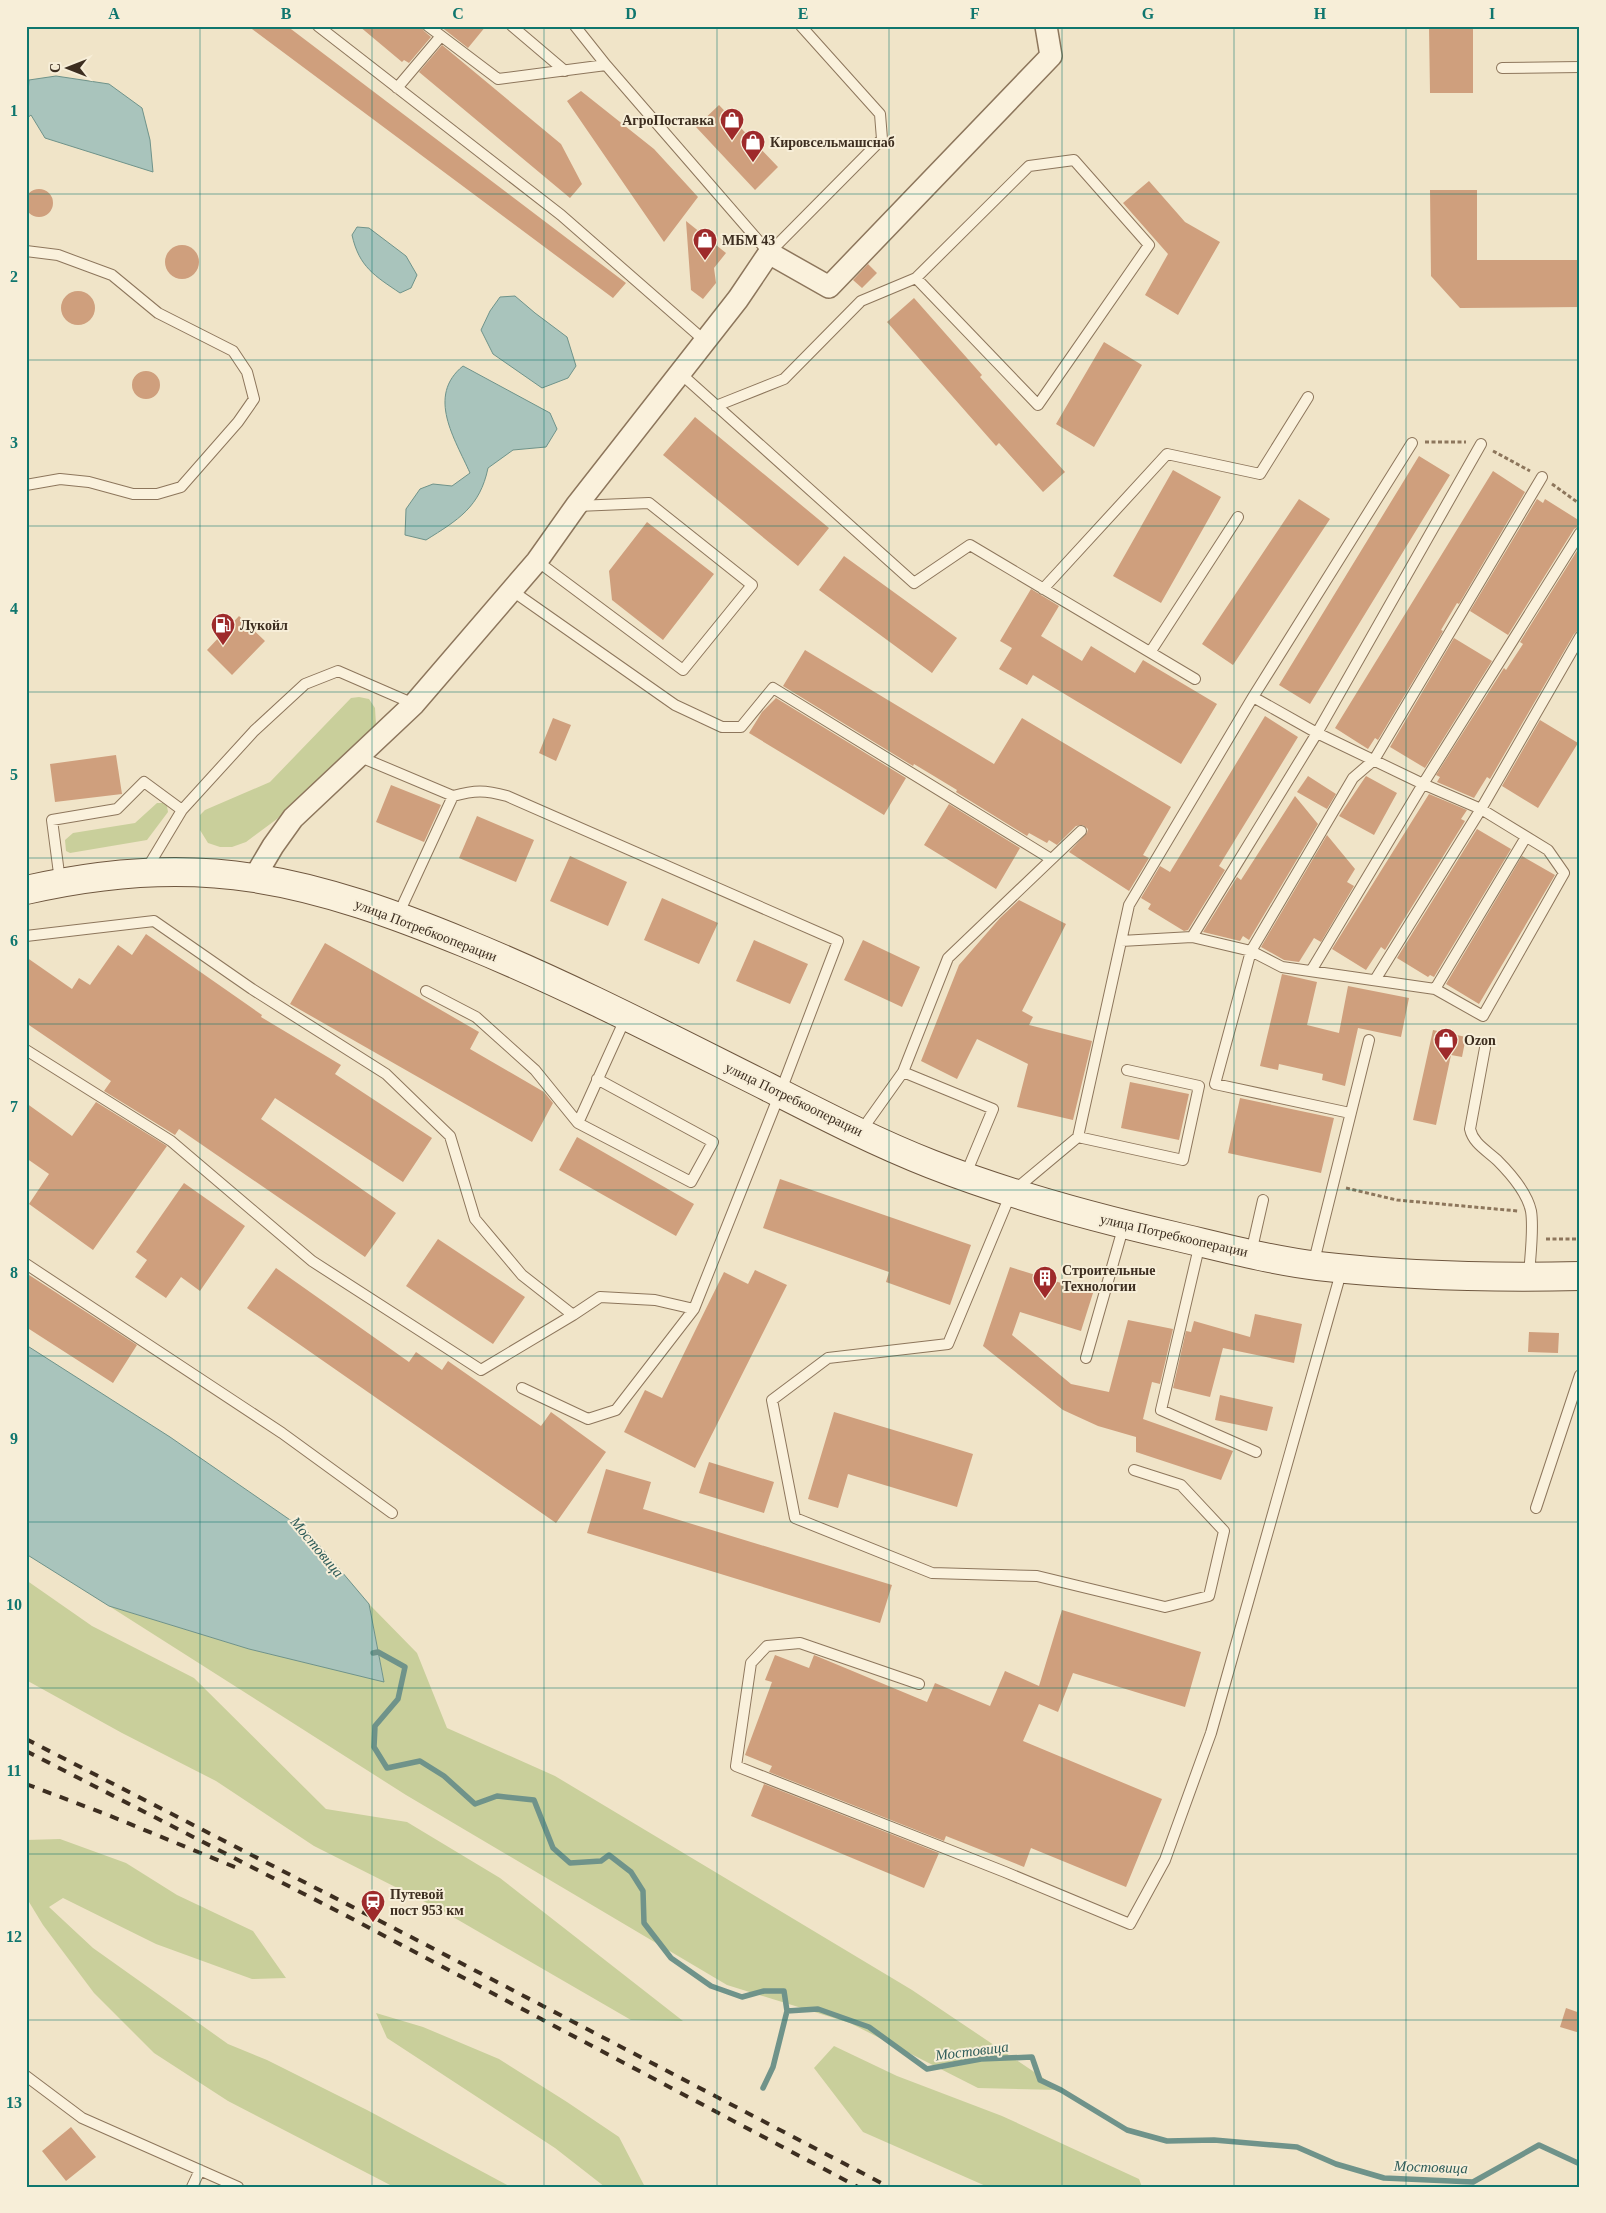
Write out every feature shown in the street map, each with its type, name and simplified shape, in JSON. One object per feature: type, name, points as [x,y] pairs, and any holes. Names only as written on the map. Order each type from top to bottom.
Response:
[{"type":"main road","name":"улица Потребкооперации","points":[[26,890],[60,882],[144,872],[203,873],[254,878],[322,893],[397,917],[531,971],[627,1016],[861,1132],[929,1163],[1011,1193],[1200,1242],[1251,1254],[1313,1265],[1416,1274],[1529,1277],[1580,1276]]},
{"type":"street","points":[[254,878],[273,846],[293,818],[414,704],[537,561],[576,506],[738,299],[768,254],[829,287],[1051,56],[1046,26]]},
{"type":"lane","points":[[318,26],[561,215],[705,341]]},
{"type":"lane","points":[[428,26],[498,79],[606,66]]},
{"type":"lane","points":[[512,26],[565,71]]},
{"type":"lane","points":[[574,26],[606,66],[768,254],[882,140],[880,114],[801,26]]},
{"type":"lane","points":[[398,88],[441,36]]},
{"type":"lane","points":[[1502,68],[1580,67]]},
{"type":"lane","points":[[716,406],[784,379],[860,301],[916,278],[1029,166],[1074,160],[1149,245],[1038,405],[916,278]]},
{"type":"lane","points":[[26,251],[58,255],[112,275],[158,313],[233,351],[247,372],[254,399],[238,422],[180,487],[157,494],[133,494],[88,482],[60,479],[26,485]]},
{"type":"lane","points":[[680,373],[914,583],[970,545],[1195,679]]},
{"type":"lane","points":[[1043,589],[1167,454],[1260,474],[1308,397]]},
{"type":"lane","points":[[1134,1470],[1181,1485],[1224,1531],[1209,1596],[1165,1607],[1037,1576],[932,1572],[795,1518],[772,1400],[828,1358],[948,1344],[1011,1193],[1078,1137],[1129,905],[1253,697],[1412,443]]},
{"type":"lane","points":[[1192,937],[1317,733],[1482,444]]},
{"type":"lane","points":[[1350,1113],[1215,1084],[1251,951],[1353,778],[1374,760],[1542,477]]},
{"type":"lane","points":[[537,561],[683,670],[752,585],[650,503],[576,506]]},
{"type":"lane","points":[[1151,652],[1238,517]]},
{"type":"lane","points":[[1310,971],[1423,784],[1580,533]]},
{"type":"lane","points":[[511,590],[675,705],[722,727],[741,727],[773,688],[1051,859]]},
{"type":"lane","points":[[1375,980],[1481,810],[1580,637]]},
{"type":"lane","points":[[144,872],[182,810],[254,731],[305,684],[338,671],[414,704]]},
{"type":"lane","points":[[1121,942],[1192,937],[1251,951],[1282,967],[1436,989],[1483,1016],[1564,873],[1548,850],[1481,810],[1317,733],[1253,697]]},
{"type":"lane","points":[[357,756],[453,796],[486,790],[507,796],[838,941],[694,1309],[616,1410],[588,1419],[522,1388]]},
{"type":"lane","points":[[60,882],[52,820],[117,809],[144,782],[182,810]]},
{"type":"lane","points":[[397,917],[453,796]]},
{"type":"lane","points":[[861,1132],[903,1072],[948,958],[1081,831]]},
{"type":"lane","points":[[1436,989],[1526,837]]},
{"type":"lane","points":[[26,936],[154,921],[252,989],[386,1074],[450,1136],[474,1219],[522,1274],[573,1315]]},
{"type":"lane","points":[[426,990],[476,1018],[535,1070],[578,1123],[691,1182],[713,1142],[597,1079]]},
{"type":"lane","points":[[578,1123],[627,1016]]},
{"type":"lane","points":[[1313,1265],[1369,1040]]},
{"type":"lane","points":[[1485,1048],[1470,1129],[1472,1138],[1498,1162],[1523,1192],[1531,1212],[1529,1277]]},
{"type":"lane","points":[[26,1050],[171,1141],[312,1261],[481,1370],[600,1297],[655,1300],[694,1309]]},
{"type":"lane","points":[[1078,1137],[1183,1160],[1199,1086],[1128,1070]]},
{"type":"lane","points":[[903,1072],[993,1109],[965,1176]]},
{"type":"lane","points":[[1251,1254],[1263,1200]]},
{"type":"lane","points":[[1086,1358],[1125,1224]]},
{"type":"lane","points":[[1200,1242],[1161,1410],[1256,1452]]},
{"type":"lane","points":[[26,1264],[282,1433],[392,1513]]},
{"type":"lane","points":[[919,1684],[800,1643],[767,1646],[751,1663],[736,1766],[1005,1872],[1130,1924],[1165,1860],[1211,1733],[1342,1268]]},
{"type":"lane","points":[[1536,1508],[1580,1376]]},
{"type":"lane","points":[[26,2076],[82,2118],[238,2187]]},
{"type":"lane","points":[[192,2187],[200,2170]]},
{"type":"path","points":[[1412,443],[1436,441],[1482,444],[1542,477],[1580,504]]},
{"type":"path","points":[[1332,1185],[1397,1200],[1531,1212]]},
{"type":"path","points":[[1530,1239],[1580,1239]]},
{"type":"green space","points":[[351,698],[369,699],[375,708],[376,725],[277,819],[246,842],[232,847],[220,847],[208,843],[200,830],[200,815],[205,810],[270,782]]},
{"type":"green space","points":[[157,803],[163,803],[167,806],[168,812],[147,840],[70,853],[66,851],[65,840],[73,833],[135,823]]},
{"type":"green space","points":[[26,1580],[92,1626],[194,1678],[326,1809],[407,1822],[500,1878],[683,2021],[631,2020],[441,1910],[314,1846],[216,1781],[122,1733],[26,1680]]},
{"type":"green space","points":[[369,1604],[417,1653],[447,1728],[555,1776],[912,1990],[1061,2090],[978,2088],[850,2023],[727,1985],[406,1795],[109,1606],[249,1649],[384,1681]]},
{"type":"green space","points":[[60,1839],[126,1863],[177,1895],[253,1931],[286,1978],[252,1979],[156,1944],[63,1898],[49,1907],[93,1948],[228,2044],[267,2060],[367,2110],[511,2187],[394,2187],[228,2101],[154,2053],[94,1993],[43,1925],[26,1897],[26,1840]]},
{"type":"green space","points":[[376,2013],[423,2027],[499,2059],[567,2102],[619,2137],[645,2187],[605,2187],[555,2148],[387,2038]]},
{"type":"green space","points":[[834,2046],[897,2076],[1002,2116],[1139,2179],[1142,2187],[988,2187],[863,2132],[814,2068]]},
{"type":"water","points":[[56,76],[109,84],[142,108],[150,140],[153,172],[45,138],[31,115],[26,119],[29,80]]},
{"type":"water","points":[[357,227],[369,228],[406,256],[417,275],[411,288],[400,293],[369,270],[355,246],[352,235]]},
{"type":"water","points":[[515,296],[567,337],[576,366],[568,378],[542,388],[493,354],[481,330],[490,311],[500,297]]},
{"type":"water","points":[[463,366],[550,413],[557,429],[546,447],[513,450],[488,468],[479,493],[473,503],[458,519],[448,526],[426,540],[405,535],[406,509],[420,489],[433,484],[452,486],[470,473],[451,432],[445,404],[446,391],[452,378]]},
{"type":"water","points":[[26,1345],[170,1437],[309,1533],[369,1604],[384,1682],[249,1649],[109,1606],[26,1554]]},
{"type":"building","points":[[248,26],[287,26],[626,283],[613,298]]},
{"type":"building","points":[[359,26],[421,26],[431,37],[409,63],[404,60],[402,62]]},
{"type":"building","points":[[440,26],[486,26],[468,48]]},
{"type":"building","points":[[1429,26],[1473,26],[1473,93],[1430,93]]},
{"type":"building","points":[[442,45],[561,144],[582,184],[570,198],[419,72]]},
{"type":"building","points":[[581,91],[654,149],[698,197],[664,242],[567,101]]},
{"type":"building","points":[[719,105],[778,167],[755,190],[696,127]]},
{"type":"building","points":[[1149,181],[1185,222],[1220,242],[1178,315],[1145,295],[1168,254],[1123,203]]},
{"type":"building","points":[[39,189],[49,193],[53,203],[49,213],[39,217],[29,213],[25,203],[29,193]]},
{"type":"building","points":[[1430,190],[1477,190],[1477,260],[1580,260],[1580,307],[1460,308],[1431,276]]},
{"type":"building","name":"МБМ 43","points":[[686,221],[726,253],[714,268],[716,283],[703,299],[691,290]]},
{"type":"building","points":[[182,245],[194,250],[199,262],[194,274],[182,279],[170,274],[165,262],[170,250]]},
{"type":"building","points":[[868,264],[877,273],[862,288],[853,280]]},
{"type":"building","points":[[78,291],[90,296],[95,308],[90,320],[78,325],[66,320],[61,308],[66,296]]},
{"type":"building","points":[[914,298],[982,375],[980,377],[1065,472],[1043,492],[999,443],[996,446],[887,322]]},
{"type":"building","points":[[1104,342],[1142,365],[1094,447],[1056,424]]},
{"type":"building","points":[[146,371],[156,375],[160,385],[156,395],[146,399],[136,395],[132,385],[136,375]]},
{"type":"building","points":[[695,417],[829,528],[798,566],[663,455]]},
{"type":"building","points":[[1419,456],[1450,475],[1310,704],[1279,685]]},
{"type":"building","points":[[1173,470],[1221,497],[1161,603],[1113,576]]},
{"type":"building","points":[[1493,471],[1525,492],[1459,604],[1457,603],[1441,630],[1443,631],[1378,740],[1375,738],[1368,749],[1335,728]]},
{"type":"building","points":[[1299,499],[1330,519],[1233,665],[1202,644]]},
{"type":"building","points":[[1537,499],[1543,503],[1545,499],[1580,521],[1580,526],[1574,529],[1508,635],[1470,611]]},
{"type":"building","points":[[647,522],[714,574],[663,640],[612,600],[609,571]]},
{"type":"building","points":[[1580,546],[1580,629],[1574,634],[1490,779],[1487,777],[1474,798],[1437,782],[1440,777],[1436,775],[1504,668],[1506,670],[1523,644],[1520,642]]},
{"type":"building","points":[[844,556],[957,638],[932,673],[819,590]]},
{"type":"building","points":[[1031,589],[1059,606],[1041,636],[1082,661],[1091,646],[1135,673],[1143,660],[1217,704],[1181,764],[1033,675],[1027,685],[999,669],[1012,648],[1000,641]]},
{"type":"building","points":[[239,616],[265,641],[232,675],[207,650]]},
{"type":"building","points":[[1454,638],[1492,661],[1425,768],[1390,747]]},
{"type":"building","points":[[805,650],[994,764],[1022,718],[1171,807],[1143,855],[1149,858],[1129,891],[1069,852],[1087,833],[1088,829],[1083,825],[1076,826],[1057,845],[1049,840],[1047,843],[1029,833],[1027,836],[956,792],[957,790],[914,764],[913,766],[783,686]]},
{"type":"building","points":[[776,698],[906,778],[884,815],[749,733],[762,712]]},
{"type":"building","points":[[1265,716],[1298,737],[1219,866],[1225,870],[1188,930],[1184,931],[1148,909],[1151,904],[1141,898],[1160,866],[1170,872]]},
{"type":"building","points":[[553,718],[571,725],[556,761],[539,753]]},
{"type":"building","points":[[1540,720],[1578,743],[1538,808],[1502,786]]},
{"type":"building","points":[[116,755],[122,794],[55,802],[50,764]]},
{"type":"building","points":[[1308,776],[1336,794],[1327,809],[1297,792]]},
{"type":"building","points":[[1366,776],[1397,793],[1374,835],[1339,816]]},
{"type":"building","points":[[391,785],[441,805],[424,842],[376,822]]},
{"type":"building","points":[[1429,794],[1467,810],[1461,819],[1465,821],[1385,950],[1381,947],[1366,970],[1332,949]]},
{"type":"building","points":[[1295,796],[1318,824],[1249,940],[1243,936],[1240,941],[1203,932],[1237,877],[1241,880]]},
{"type":"building","points":[[949,804],[1020,848],[996,889],[924,845]]},
{"type":"building","points":[[477,816],[534,840],[516,882],[459,858]]},
{"type":"building","points":[[1477,829],[1511,849],[1434,977],[1430,975],[1428,977],[1397,958]]},
{"type":"building","points":[[1327,835],[1355,869],[1347,882],[1354,886],[1321,942],[1314,938],[1299,962],[1284,960],[1261,947]]},
{"type":"building","points":[[570,856],[627,882],[608,926],[550,901]]},
{"type":"building","points":[[1522,856],[1555,875],[1479,1004],[1446,984]]},
{"type":"building","points":[[662,898],[718,923],[699,964],[644,940]]},
{"type":"building","points":[[1019,900],[1066,924],[1022,1011],[1033,1017],[1029,1025],[1092,1041],[1073,1120],[1017,1107],[1028,1064],[977,1039],[957,1079],[921,1061],[959,965],[1000,918]]},
{"type":"building","points":[[146,934],[262,1015],[261,1017],[341,1065],[335,1074],[432,1138],[403,1182],[275,1098],[261,1119],[396,1213],[365,1257],[179,1129],[175,1135],[104,1091],[111,1081],[26,1023],[26,957],[72,989],[79,978],[90,985],[118,945],[132,955]]},
{"type":"building","points":[[754,940],[808,964],[790,1004],[736,981]]},
{"type":"building","points":[[863,940],[920,967],[902,1007],[844,980]]},
{"type":"building","points":[[325,943],[479,1032],[470,1049],[544,1092],[553,1103],[532,1142],[290,1004]]},
{"type":"building","points":[[1282,974],[1317,982],[1307,1025],[1339,1033],[1348,986],[1409,998],[1401,1037],[1358,1028],[1345,1086],[1322,1080],[1323,1074],[1279,1064],[1278,1070],[1260,1066]]},
{"type":"building","points":[[1433,1030],[1466,1037],[1462,1057],[1451,1055],[1436,1125],[1413,1120]]},
{"type":"building","points":[[1130,1082],[1189,1094],[1179,1140],[1121,1128]]},
{"type":"building","points":[[1240,1098],[1334,1118],[1321,1173],[1228,1153]]},
{"type":"building","points":[[96,1102],[167,1146],[93,1250],[29,1204],[49,1174],[26,1158],[26,1103],[72,1136]]},
{"type":"building","points":[[577,1137],[694,1204],[676,1236],[559,1170]]},
{"type":"building","points":[[780,1179],[971,1245],[950,1305],[886,1282],[889,1272],[763,1228]]},
{"type":"building","points":[[184,1183],[245,1226],[200,1291],[181,1277],[166,1298],[135,1277],[147,1260],[136,1252]]},
{"type":"building","points":[[438,1239],[525,1297],[493,1344],[406,1286]]},
{"type":"building","points":[[1010,1267],[1093,1293],[1081,1331],[1020,1312],[1012,1335],[1071,1384],[1109,1392],[1128,1320],[1173,1329],[1160,1384],[1152,1382],[1143,1419],[1233,1451],[1221,1480],[1136,1452],[1136,1437],[1098,1426],[1063,1410],[983,1346]]},
{"type":"building","points":[[276,1268],[409,1362],[416,1352],[442,1370],[448,1361],[541,1426],[551,1412],[606,1452],[556,1523],[247,1308]]},
{"type":"building","points":[[755,1270],[787,1285],[695,1468],[624,1432],[645,1390],[662,1398],[724,1272],[748,1284]]},
{"type":"building","points":[[26,1273],[137,1345],[113,1383],[26,1327]]},
{"type":"building","points":[[1255,1314],[1302,1324],[1294,1363],[1223,1348],[1210,1397],[1173,1388],[1186,1331],[1191,1332],[1194,1321],[1250,1337]]},
{"type":"building","points":[[1529,1332],[1559,1333],[1558,1353],[1528,1352]]},
{"type":"building","points":[[1220,1395],[1273,1407],[1267,1431],[1215,1420]]},
{"type":"building","points":[[834,1412],[973,1454],[957,1507],[848,1474],[838,1508],[808,1499]]},
{"type":"building","points":[[709,1462],[774,1482],[764,1513],[699,1493]]},
{"type":"building","points":[[606,1469],[651,1482],[643,1509],[892,1585],[880,1623],[587,1533]]},
{"type":"building","points":[[1062,1610],[1201,1652],[1185,1707],[1073,1673],[1058,1712],[1039,1704],[1023,1741],[1162,1799],[1126,1887],[1031,1848],[1024,1867],[946,1836],[944,1841],[769,1772],[772,1766],[745,1755],[772,1682],[765,1680],[775,1655],[809,1668],[814,1655],[927,1702],[935,1683],[990,1706],[1005,1671],[1039,1686]]},
{"type":"building","points":[[764,1784],[939,1853],[924,1888],[751,1816]]},
{"type":"building","points":[[1566,2008],[1580,2013],[1580,2033],[1560,2027]]},
{"type":"building","points":[[71,2127],[96,2157],[66,2181],[42,2151]]},
{"type":"waterway","name":"Мостовица","points":[[373,1653],[378,1652],[405,1667],[398,1699],[375,1726],[374,1747],[387,1768],[420,1761],[444,1776],[475,1804],[497,1796],[534,1800],[553,1848],[570,1863],[601,1861],[609,1855],[631,1872],[643,1891],[644,1923],[671,1958],[711,1986],[742,1997],[764,1991],[784,1991],[787,2011],[818,2009],[869,2027],[927,2069],[981,2059],[1032,2057],[1040,2080],[1061,2090],[1127,2130],[1167,2141],[1214,2140],[1297,2147],[1336,2164],[1384,2178],[1473,2182],[1539,2145],[1580,2164]]},
{"type":"waterway","points":[[763,2088],[773,2067],[787,2011]]},
{"type":"railway","points":[[26,1739],[413,1938],[889,2187]]},
{"type":"railway","points":[[26,1751],[345,1915],[858,2187]]},
{"type":"railway","points":[[26,1784],[108,1815],[242,1870]]},
{"type":"place","name":"АгроПоставка","points":[[732,141]]},
{"type":"place","name":"Кировсельмашснаб","points":[[753,163]]},
{"type":"place","name":"МБМ 43","points":[[705,261]]},
{"type":"place","name":"Лукойл","points":[[223,646]]},
{"type":"place","name":"Ozon","points":[[1446,1061]]},
{"type":"place","name":"Строительные Технологии","points":[[1045,1299]]},
{"type":"place","name":"Путевой пост 953 км","points":[[373,1923]]}]
